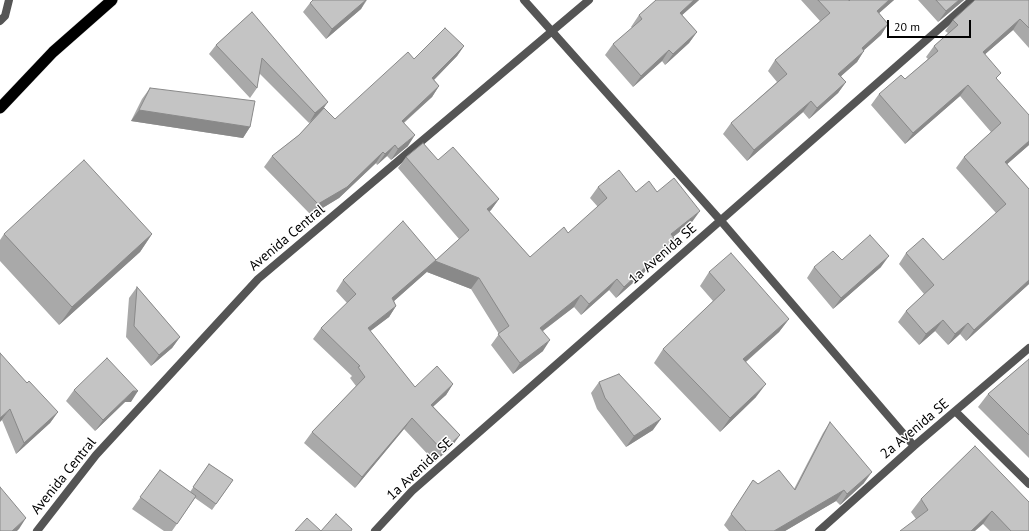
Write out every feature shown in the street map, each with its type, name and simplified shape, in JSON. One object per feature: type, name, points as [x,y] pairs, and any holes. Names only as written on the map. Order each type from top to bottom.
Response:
[{"type":"highway","points":[[0,108],[53,52],[112,0]]},
{"type":"street","points":[[0,21],[5,16],[9,0]]},
{"type":"street","points":[[524,0],[720,221],[914,446]]},
{"type":"street","name":"Avenida Central","points":[[37,531],[96,455],[258,279],[589,0]]},
{"type":"street","name":"1a Avenida SE","points":[[375,531],[412,491],[972,0]]},
{"type":"street","name":"2a Avenida SE","points":[[819,531],[914,446],[956,412],[1029,348]]},
{"type":"street","points":[[956,412],[1029,484]]},
{"type":"building","points":[[313,0],[366,0],[332,29],[310,3]]},
{"type":"building","points":[[656,0],[694,0],[680,13],[697,32],[673,54],[669,50],[641,76],[613,44],[642,19],[639,15]]},
{"type":"building","points":[[818,0],[889,0],[877,11],[888,24],[862,48],[864,51],[838,74],[846,82],[817,108],[811,101],[754,150],[731,123],[787,74],[775,60],[830,13]]},
{"type":"building","points":[[936,0],[959,0],[946,11]]},
{"type":"building","points":[[975,0],[1029,0],[1029,28],[1020,19],[983,52],[1001,73],[996,78],[1029,115],[1029,141],[1005,162],[1029,189],[1029,280],[974,330],[968,323],[955,334],[943,320],[926,334],[906,311],[934,285],[906,253],[923,238],[943,260],[1006,204],[964,157],[1001,123],[968,85],[913,133],[879,94],[901,75],[905,79],[938,51],[934,46],[958,25],[953,20]]},
{"type":"building","points":[[252,12],[328,102],[315,113],[262,58],[257,88],[216,45]]},
{"type":"building","points":[[445,28],[464,46],[432,78],[439,86],[402,121],[415,135],[398,149],[395,145],[385,154],[383,152],[347,187],[318,204],[272,156],[299,135],[324,108],[335,119],[408,52],[414,59]]},
{"type":"building","points":[[150,88],[255,101],[250,127],[139,110]]},
{"type":"building","points":[[423,143],[438,160],[453,147],[499,199],[487,209],[530,257],[564,227],[568,233],[607,198],[598,187],[619,170],[636,192],[649,181],[657,192],[674,178],[700,211],[671,234],[676,241],[649,262],[650,263],[624,287],[617,279],[589,304],[581,295],[540,328],[550,340],[520,363],[498,334],[509,326],[479,278],[435,261],[469,230],[406,157]]},
{"type":"building","points":[[84,160],[152,234],[72,307],[4,234]]},
{"type":"building","points":[[403,221],[436,260],[392,298],[396,306],[368,328],[415,387],[437,366],[453,384],[431,405],[460,435],[443,451],[412,418],[362,477],[312,432],[365,377],[358,367],[360,366],[321,328],[356,294],[343,280]]},
{"type":"building","points":[[870,235],[889,256],[841,298],[814,267],[833,251],[842,260]]},
{"type":"building","points":[[731,253],[789,319],[743,359],[766,384],[730,418],[663,349],[725,290],[709,272]]},
{"type":"building","points":[[137,287],[180,337],[159,355],[134,326]]},
{"type":"building","points":[[0,353],[27,383],[29,381],[58,412],[24,443],[10,409],[0,418]]},
{"type":"building","points":[[107,358],[138,391],[133,391],[103,420],[74,390]]},
{"type":"building","points":[[1029,359],[1029,435],[988,394]]},
{"type":"building","points":[[619,374],[661,419],[634,436],[605,398],[599,382]]},
{"type":"building","points":[[830,422],[872,472],[847,494],[844,490],[774,531],[746,531],[731,514],[753,480],[758,484],[779,470],[795,490]]},
{"type":"building","points":[[975,446],[1029,502],[1029,531],[1011,531],[992,511],[971,531],[900,531],[928,510],[921,499]]},
{"type":"building","points":[[209,464],[233,480],[216,504],[193,487]]},
{"type":"building","points":[[160,470],[196,496],[177,524],[140,497]]},
{"type":"building","points":[[0,487],[26,518],[12,531],[0,531]]},
{"type":"building","points":[[336,514],[352,529],[351,531],[321,531]]},
{"type":"building","points":[[307,518],[321,531],[295,531]]}]
